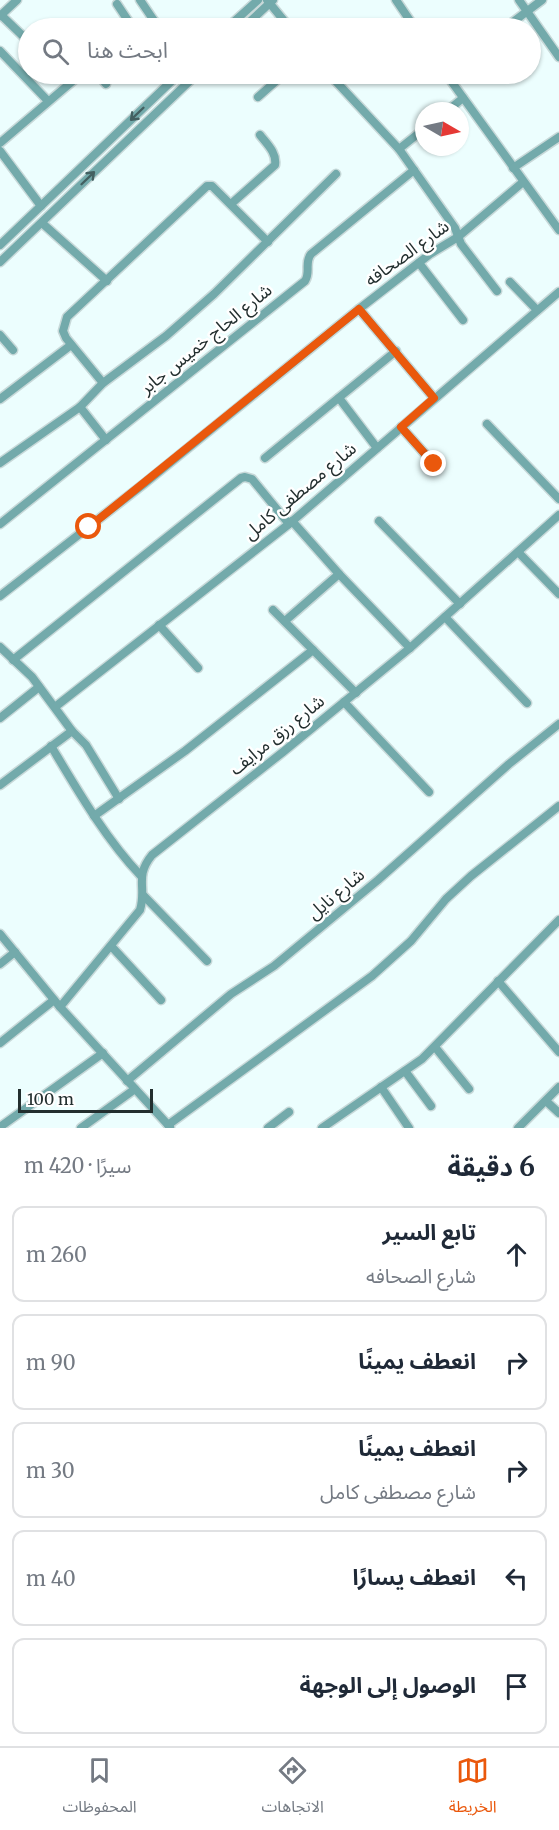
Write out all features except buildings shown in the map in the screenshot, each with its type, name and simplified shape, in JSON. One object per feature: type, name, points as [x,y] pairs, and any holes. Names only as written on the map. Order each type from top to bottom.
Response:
[{"type":"street","points":[[17,0],[1,16],[18,32]]},
{"type":"street","points":[[140,0],[152,18]]},
{"type":"street","points":[[238,18],[258,0]]},
{"type":"street","points":[[396,0],[408,18]]},
{"type":"street","points":[[519,0],[530,18]]},
{"type":"street","points":[[518,18],[542,0]]},
{"type":"street","points":[[253,18],[270,1],[283,18]]},
{"type":"street","points":[[117,4],[126,18]]},
{"type":"street","points":[[541,32],[559,57]]},
{"type":"street","points":[[0,51],[18,70]]},
{"type":"street","points":[[32,84],[48,101]]},
{"type":"street","points":[[0,143],[68,84]]},
{"type":"street","points":[[0,245],[169,84]]},
{"type":"street","points":[[0,262],[187,84]]},
{"type":"street","points":[[258,97],[273,84]]},
{"type":"street","points":[[338,84],[399,148],[455,228],[461,244],[496,291]]},
{"type":"street","points":[[454,84],[559,230]]},
{"type":"street","points":[[459,102],[464,98]]},
{"type":"street","points":[[231,204],[275,165],[273,151],[260,135]]},
{"type":"street","points":[[399,148],[415,136]]},
{"type":"street","points":[[513,168],[559,137]]},
{"type":"street","points":[[0,151],[41,206]]},
{"type":"street","name":"شارع الحاج خميس جابر","points":[[0,524],[305,281],[308,275],[307,261],[311,254],[414,170]]},
{"type":"street","points":[[0,463],[80,407],[103,383],[166,336],[214,294],[336,174]]},
{"type":"street","name":"شارع الصحافه","points":[[0,596],[145,483],[359,309],[419,263],[458,237],[523,182]]},
{"type":"street","points":[[103,383],[71,345],[63,331],[67,317],[207,186],[212,186],[268,242]]},
{"type":"street","points":[[60,188],[68,197]]},
{"type":"street","points":[[42,223],[107,281]]},
{"type":"street","points":[[419,263],[463,321]]},
{"type":"street","points":[[510,282],[537,310]]},
{"type":"street","name":"شارع مصطفى كامل","points":[[55,707],[290,523],[559,292]]},
{"type":"street","points":[[359,309],[434,398]]},
{"type":"street","points":[[0,335],[14,350]]},
{"type":"street","points":[[0,399],[71,345]]},
{"type":"street","points":[[266,458],[396,351]]},
{"type":"street","points":[[339,398],[377,448]]},
{"type":"street","points":[[80,407],[106,440]]},
{"type":"street","points":[[487,424],[559,499]]},
{"type":"street","points":[[401,427],[434,464]]},
{"type":"street","points":[[13,660],[245,477],[252,479],[290,523],[410,648]]},
{"type":"street","name":"شارع رزق مرايف","points":[[141,876],[146,862],[159,848],[356,693],[559,516]]},
{"type":"street","points":[[379,521],[460,604]]},
{"type":"street","points":[[518,552],[559,594]]},
{"type":"street","points":[[285,621],[339,574]]},
{"type":"street","points":[[273,610],[356,693]]},
{"type":"street","points":[[445,617],[526,703]]},
{"type":"street","points":[[159,625],[198,668]]},
{"type":"street","points":[[0,647],[32,677],[72,731],[86,745],[119,799]]},
{"type":"street","points":[[94,816],[213,729],[313,650]]},
{"type":"street","points":[[0,718],[39,687]]},
{"type":"street","points":[[344,702],[429,792]]},
{"type":"street","name":"شارع نايل","points":[[128,1081],[231,994],[274,966],[369,888],[509,764],[559,723]]},
{"type":"street","points":[[0,785],[72,731]]},
{"type":"street","points":[[0,1043],[57,1004],[112,947],[140,910],[143,895],[141,876],[94,816],[51,746]]},
{"type":"street","points":[[0,934],[57,1004],[170,1126],[372,976],[411,941],[446,899],[471,876],[559,806]]},
{"type":"street","points":[[143,895],[207,961]]},
{"type":"street","points":[[322,1128],[332,1125],[435,1047],[559,920]]},
{"type":"street","points":[[112,947],[161,1000]]},
{"type":"street","points":[[0,964],[15,952]]},
{"type":"street","points":[[498,981],[559,1053]]},
{"type":"street","points":[[435,1047],[469,1089]]},
{"type":"street","points":[[0,1127],[102,1053]]},
{"type":"street","points":[[405,1071],[430,1106]]},
{"type":"street","points":[[381,1087],[409,1128]]},
{"type":"street","points":[[518,1128],[559,1087]]},
{"type":"street","points":[[81,1128],[135,1089]]},
{"type":"street","points":[[546,1101],[559,1113]]},
{"type":"street","points":[[267,1128],[289,1112]]},
{"type":"route","points":[[89,527],[359,309],[434,398],[401,427],[434,464]]}]
